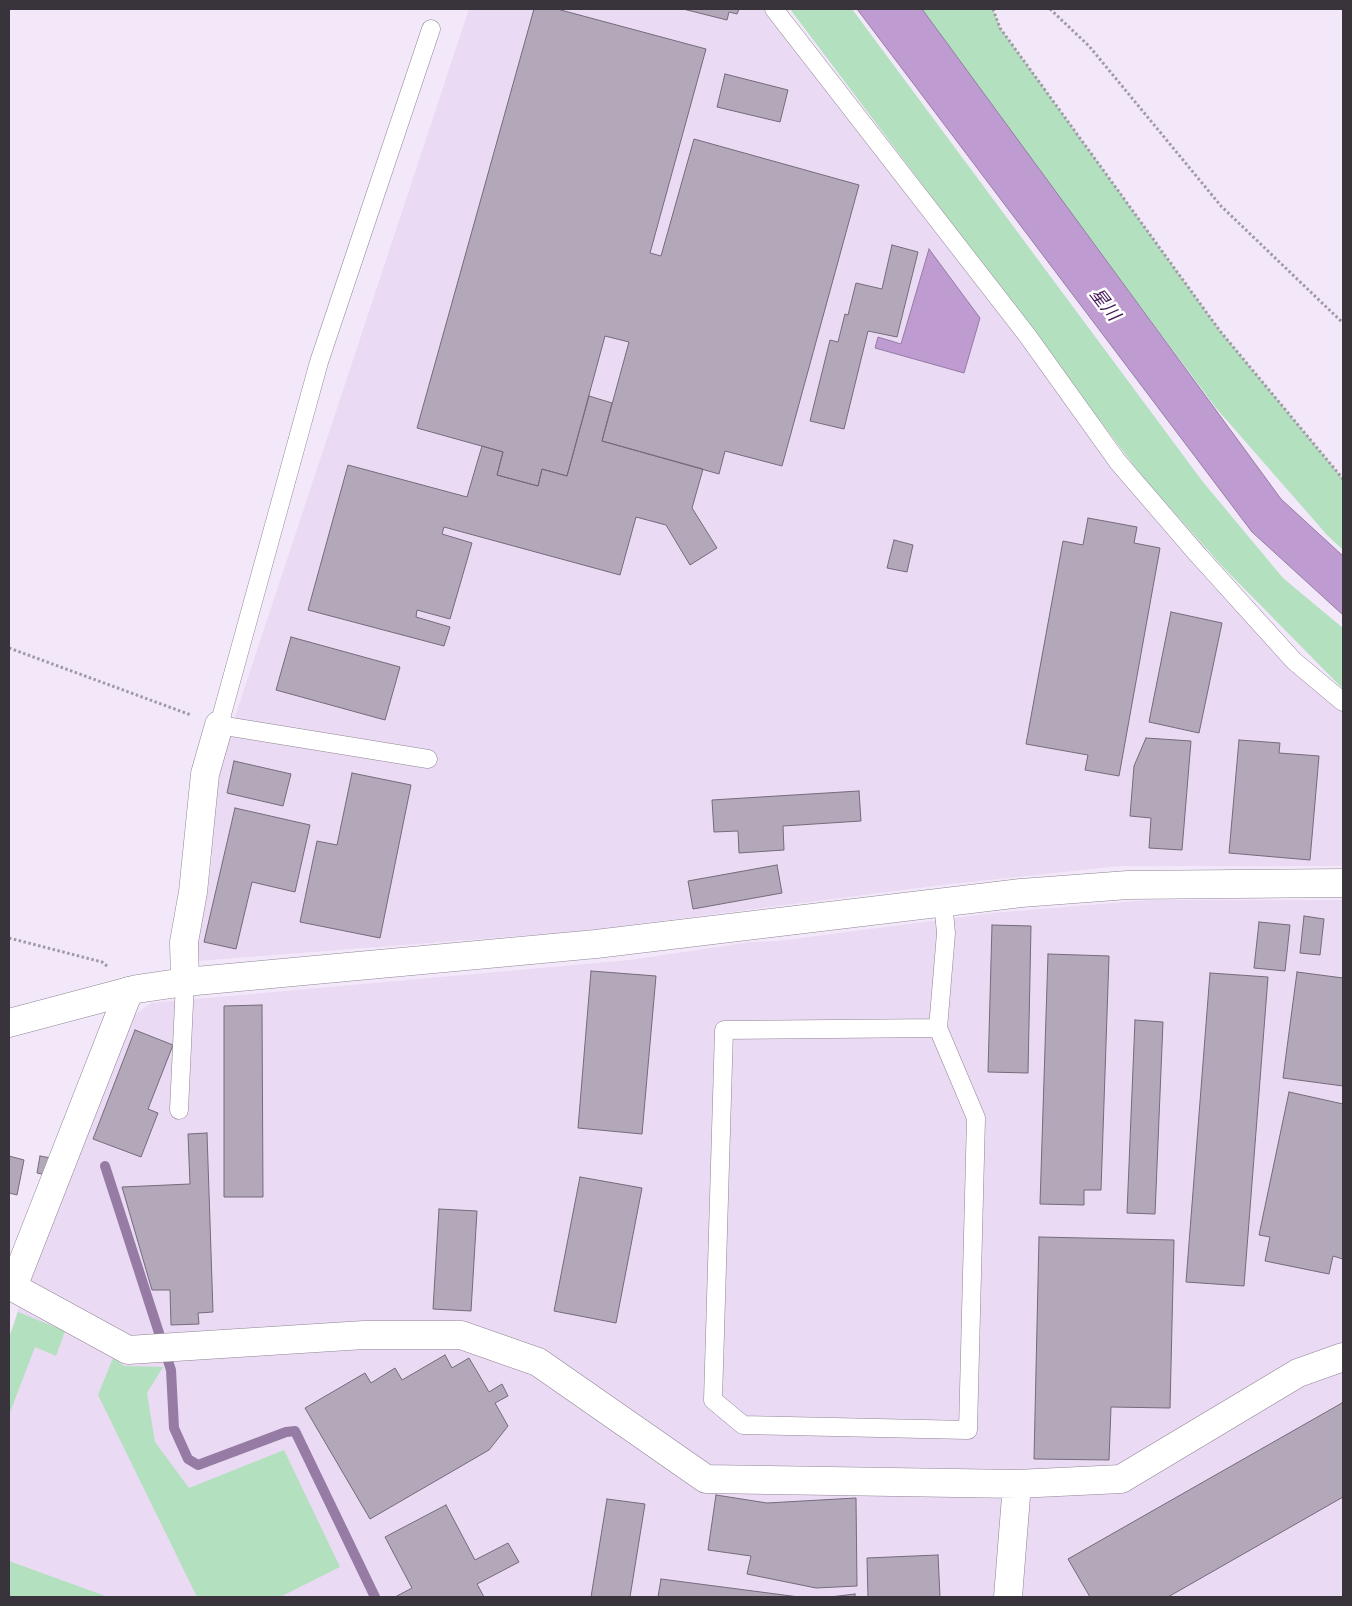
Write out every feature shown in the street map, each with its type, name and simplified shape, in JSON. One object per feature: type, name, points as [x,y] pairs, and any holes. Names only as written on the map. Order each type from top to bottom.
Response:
[{"type":"street","points":[[185,982],[184,942],[193,892],[206,774],[219,725]]},
{"type":"street","points":[[9,1023],[133,990],[185,982],[596,944],[1021,893],[1128,885],[1343,883]]},
{"type":"street","points":[[133,990],[11,1286],[128,1350],[364,1335],[461,1335],[538,1362],[706,1479],[1017,1484],[1121,1480],[1298,1373],[1343,1356]]},
{"type":"street","points":[[1008,1597],[1017,1484]]},
{"type":"lane","points":[[774,9],[1027,335],[1118,462],[1198,556],[1294,662],[1343,702]]},
{"type":"lane","points":[[428,759],[219,725],[319,362],[432,29]]},
{"type":"lane","points":[[938,1028],[724,1030],[713,1400],[743,1425],[968,1430],[976,1118],[938,1028],[946,933],[943,902]]},
{"type":"lane","points":[[179,1110],[185,982]]},
{"type":"path","points":[[993,9],[1000,28],[1220,331],[1343,479]]},
{"type":"path","points":[[1050,9],[1089,46],[1221,206],[1343,323]]},
{"type":"path","points":[[9,648],[219,725]]},
{"type":"path","points":[[9,938],[102,962],[133,990]]},
{"type":"shaded area","points":[[469,9],[771,9],[1165,530],[1212,585],[1292,666],[1343,710],[1343,866],[1121,866],[942,885],[583,931],[198,961],[189,951],[207,893],[212,858],[212,799],[229,735]]},
{"type":"shaded area","points":[[1150,900],[1343,900],[1343,1597],[9,1597],[9,1338],[26,1284],[123,1023],[151,1003],[630,960],[751,942],[778,941],[993,913]]},
{"type":"green space","points":[[790,9],[852,9],[1203,482],[1283,578],[1343,628],[1343,689],[1222,566],[1141,475]]},
{"type":"green space","points":[[918,9],[993,9],[1000,28],[1220,331],[1343,479],[1343,550],[1327,535],[1216,408]]},
{"type":"green space","points":[[18,1312],[65,1331],[56,1356],[35,1347],[9,1415],[9,1338]]},
{"type":"green space","points":[[113,1358],[124,1366],[163,1367],[147,1393],[155,1442],[189,1488],[284,1450],[340,1567],[280,1597],[197,1597],[98,1395]]},
{"type":"green space","points":[[9,1561],[108,1597],[9,1597]]},
{"type":"water","name":"星川","points":[[857,9],[922,9],[1281,499],[1343,556],[1343,615],[1252,532]]},
{"type":"water","points":[[929,249],[980,318],[964,373],[875,348],[878,337],[901,344]]},
{"type":"building","points":[[534,9],[557,9],[706,49],[650,253],[661,256],[694,139],[859,185],[782,466],[725,451],[719,474],[602,441],[629,342],[605,336],[567,476],[542,469],[538,486],[497,475],[503,452],[417,428]]},
{"type":"building","points":[[683,9],[739,9],[737,14],[729,12],[727,20]]},
{"type":"building","points":[[725,74],[788,90],[780,122],[717,107]]},
{"type":"building","points":[[892,245],[918,252],[897,337],[868,331],[844,429],[810,421],[830,340],[838,342],[845,314],[848,315],[856,283],[882,289]]},
{"type":"building","points":[[589,396],[612,403],[602,441],[703,469],[692,508],[717,548],[690,565],[666,525],[636,517],[620,575],[444,527],[442,534],[472,543],[450,619],[417,610],[416,617],[450,627],[444,646],[308,610],[348,465],[467,497],[482,446],[503,452],[497,475],[538,486],[542,469],[567,476]]},
{"type":"building","points":[[1088,518],[1137,527],[1134,543],[1160,548],[1119,776],[1085,770],[1088,755],[1026,744],[1063,541],[1083,545]]},
{"type":"building","points":[[894,540],[913,545],[907,572],[887,568]]},
{"type":"building","points":[[1171,612],[1222,623],[1199,733],[1149,722]]},
{"type":"building","points":[[291,637],[400,667],[385,720],[276,690]]},
{"type":"building","points":[[1146,738],[1191,741],[1182,850],[1149,848],[1151,818],[1130,816],[1134,766]]},
{"type":"building","points":[[1239,740],[1280,743],[1279,753],[1319,756],[1310,860],[1229,853]]},
{"type":"building","points":[[234,761],[291,774],[283,806],[227,793]]},
{"type":"building","points":[[352,773],[411,785],[380,938],[300,922],[317,841],[337,845]]},
{"type":"building","points":[[859,791],[861,821],[783,826],[784,850],[739,853],[738,831],[714,832],[712,800]]},
{"type":"building","points":[[235,808],[310,825],[295,892],[252,882],[236,949],[204,942]]},
{"type":"building","points":[[777,865],[782,893],[693,909],[688,881]]},
{"type":"building","points":[[1304,916],[1324,919],[1320,955],[1300,953]]},
{"type":"building","points":[[1259,922],[1290,925],[1285,971],[1254,968]]},
{"type":"building","points":[[992,925],[1031,926],[1028,1073],[988,1072]]},
{"type":"building","points":[[1048,954],[1109,956],[1101,1190],[1084,1190],[1084,1205],[1040,1204]]},
{"type":"building","points":[[591,971],[656,976],[642,1134],[578,1128]]},
{"type":"building","points":[[1297,972],[1343,978],[1343,1086],[1283,1078]]},
{"type":"building","points":[[1210,973],[1268,977],[1244,1286],[1186,1282]]},
{"type":"building","points":[[262,1005],[263,1197],[224,1197],[224,1006]]},
{"type":"building","points":[[1135,1020],[1163,1022],[1155,1214],[1127,1213]]},
{"type":"building","points":[[135,1030],[173,1045],[148,1109],[158,1113],[141,1157],[93,1139]]},
{"type":"building","points":[[1289,1092],[1343,1104],[1343,1259],[1333,1256],[1329,1274],[1265,1261],[1270,1237],[1259,1235]]},
{"type":"building","points":[[207,1133],[213,1312],[198,1313],[199,1324],[171,1325],[170,1290],[152,1290],[122,1187],[190,1184],[188,1134]]},
{"type":"building","points":[[9,1156],[24,1160],[17,1195],[9,1193]]},
{"type":"building","points":[[40,1156],[51,1158],[47,1175],[37,1173]]},
{"type":"building","points":[[580,1177],[642,1188],[616,1323],[554,1311]]},
{"type":"building","points":[[439,1209],[477,1211],[471,1311],[433,1309]]},
{"type":"building","points":[[1039,1237],[1174,1240],[1170,1408],[1111,1407],[1109,1460],[1034,1459]]},
{"type":"building","points":[[445,1355],[452,1368],[469,1358],[489,1392],[502,1384],[508,1396],[495,1403],[508,1426],[489,1450],[370,1519],[305,1408],[365,1373],[371,1383],[395,1368],[402,1380]]},
{"type":"building","points":[[1342,1403],[1343,1497],[1168,1597],[1090,1597],[1068,1559]]},
{"type":"building","points":[[716,1495],[767,1503],[856,1498],[857,1586],[816,1588],[747,1574],[751,1556],[708,1550]]},
{"type":"building","points":[[607,1499],[645,1504],[630,1597],[591,1597]]},
{"type":"building","points":[[446,1505],[475,1560],[508,1543],[519,1562],[477,1584],[484,1597],[395,1597],[412,1588],[385,1537]]},
{"type":"building","points":[[938,1555],[940,1597],[868,1597],[867,1558]]},
{"type":"building","points":[[661,1579],[799,1597],[658,1597]]},
{"type":"building","points":[[855,1594],[855,1597],[830,1597]]},
{"type":"waterway","points":[[105,1166],[171,1370],[174,1428],[188,1459],[198,1465],[286,1432],[295,1431],[375,1597]]}]
